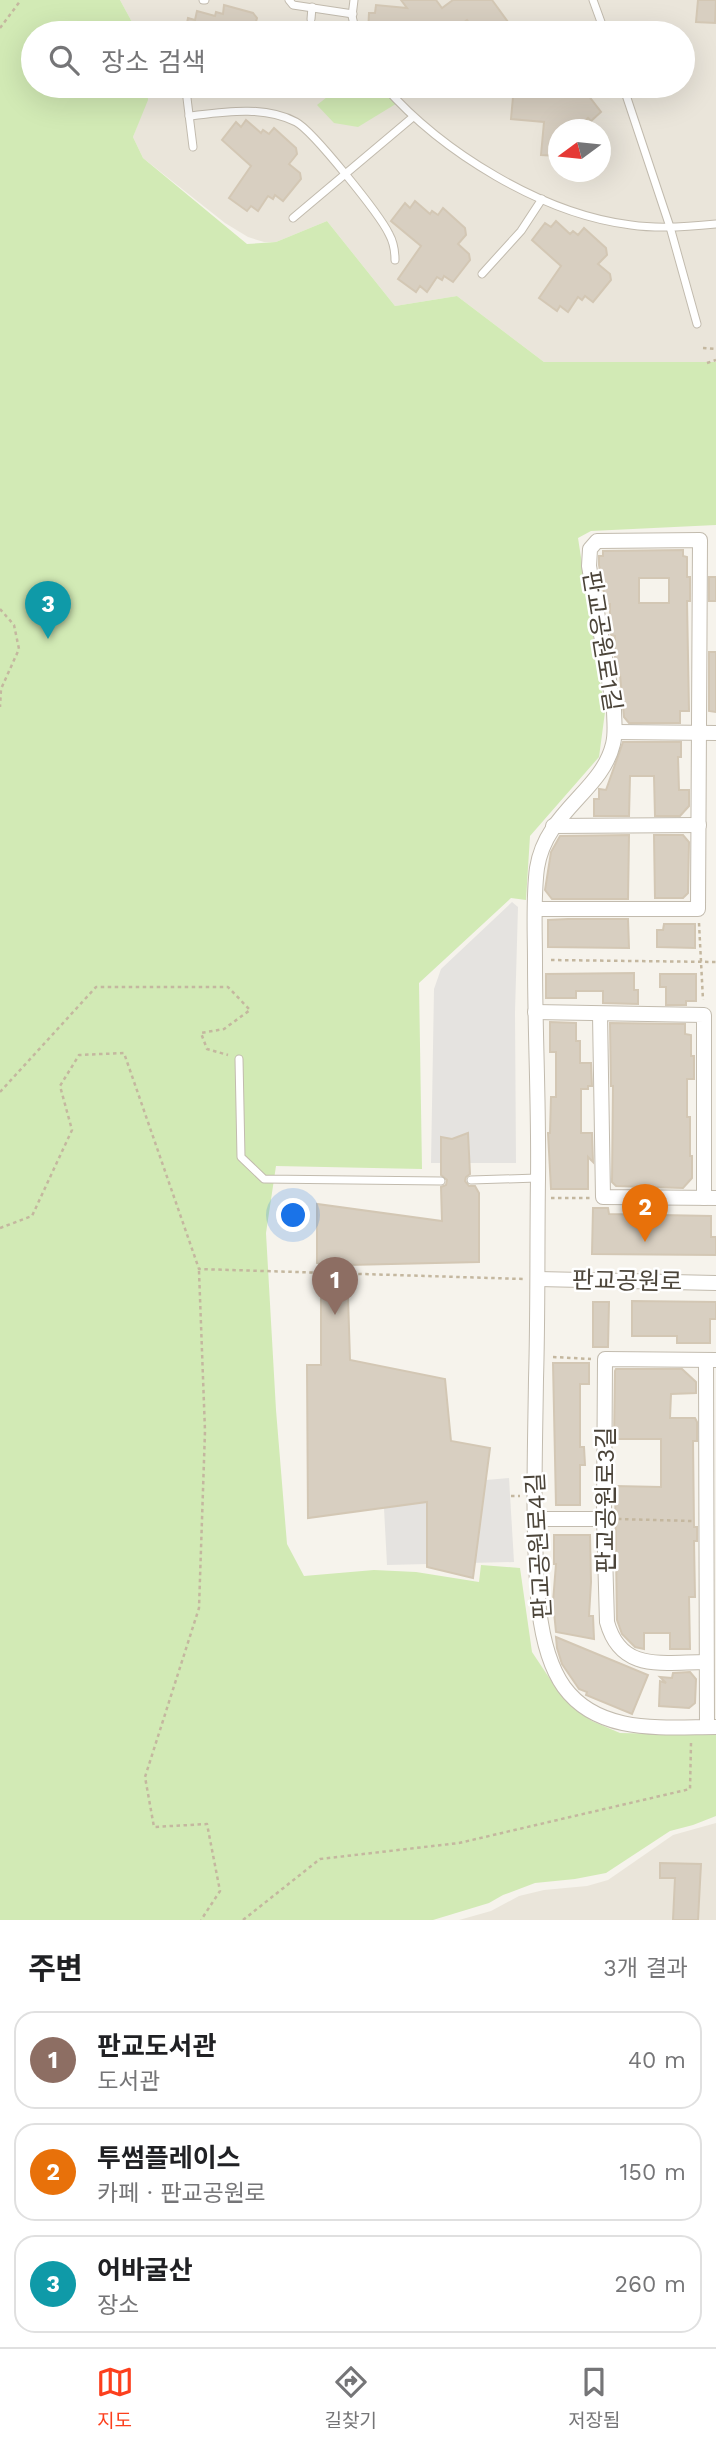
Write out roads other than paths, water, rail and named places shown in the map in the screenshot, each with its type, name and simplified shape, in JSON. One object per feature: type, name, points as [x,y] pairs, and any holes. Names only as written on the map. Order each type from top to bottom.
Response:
[{"type":"street","name":"판교공원로1길","points":[[538,1279],[535,909],[538,866],[542,848],[553,826],[598,774],[613,746],[615,732],[614,709],[589,566],[590,549],[597,541],[700,540],[700,733]]},
{"type":"street","points":[[615,732],[716,733]]},
{"type":"street","points":[[535,909],[698,909],[700,733]]},
{"type":"street","points":[[553,826],[699,825]]},
{"type":"street","points":[[535,1012],[704,1015],[710,1198],[603,1197],[600,1014]]},
{"type":"street","name":"판교공원로","points":[[538,1279],[716,1283]]},
{"type":"street","name":"판교공원로4길","points":[[538,1279],[534,1519],[541,1622],[548,1652],[563,1685],[586,1708],[609,1721],[639,1726],[711,1727]]},
{"type":"street","name":"판교공원로3길","points":[[706,1661],[652,1662],[626,1654],[611,1636],[607,1622],[604,1519],[605,1359],[711,1360]]},
{"type":"street","points":[[711,1360],[705,1521],[706,1661],[711,1727]]},
{"type":"street","points":[[534,1519],[604,1519]]},
{"type":"lane","points":[[289,0],[293,5],[353,14]]},
{"type":"lane","points":[[354,0],[354,21]]},
{"type":"lane","points":[[593,0],[601,21]]},
{"type":"lane","points":[[311,19],[312,7]]},
{"type":"lane","points":[[187,98],[192,147]]},
{"type":"lane","points":[[395,98],[413,117],[475,163],[542,200],[618,223],[670,227],[716,224]]},
{"type":"lane","points":[[627,98],[670,227],[697,324]]},
{"type":"lane","points":[[189,116],[255,112],[296,122],[317,141],[383,222],[395,248],[395,260]]},
{"type":"lane","points":[[293,218],[413,117]]},
{"type":"lane","points":[[482,274],[521,232],[542,200]]},
{"type":"lane","points":[[239,1059],[240,1157],[264,1179],[441,1181]]},
{"type":"lane","points":[[471,1180],[538,1178]]},
{"type":"place","name":"어바굴산","points":[[48,639]]},
{"type":"place","name":"투썸플레이스","points":[[645,1242]]},
{"type":"place","name":"판교도서관","points":[[335,1315]]}]
